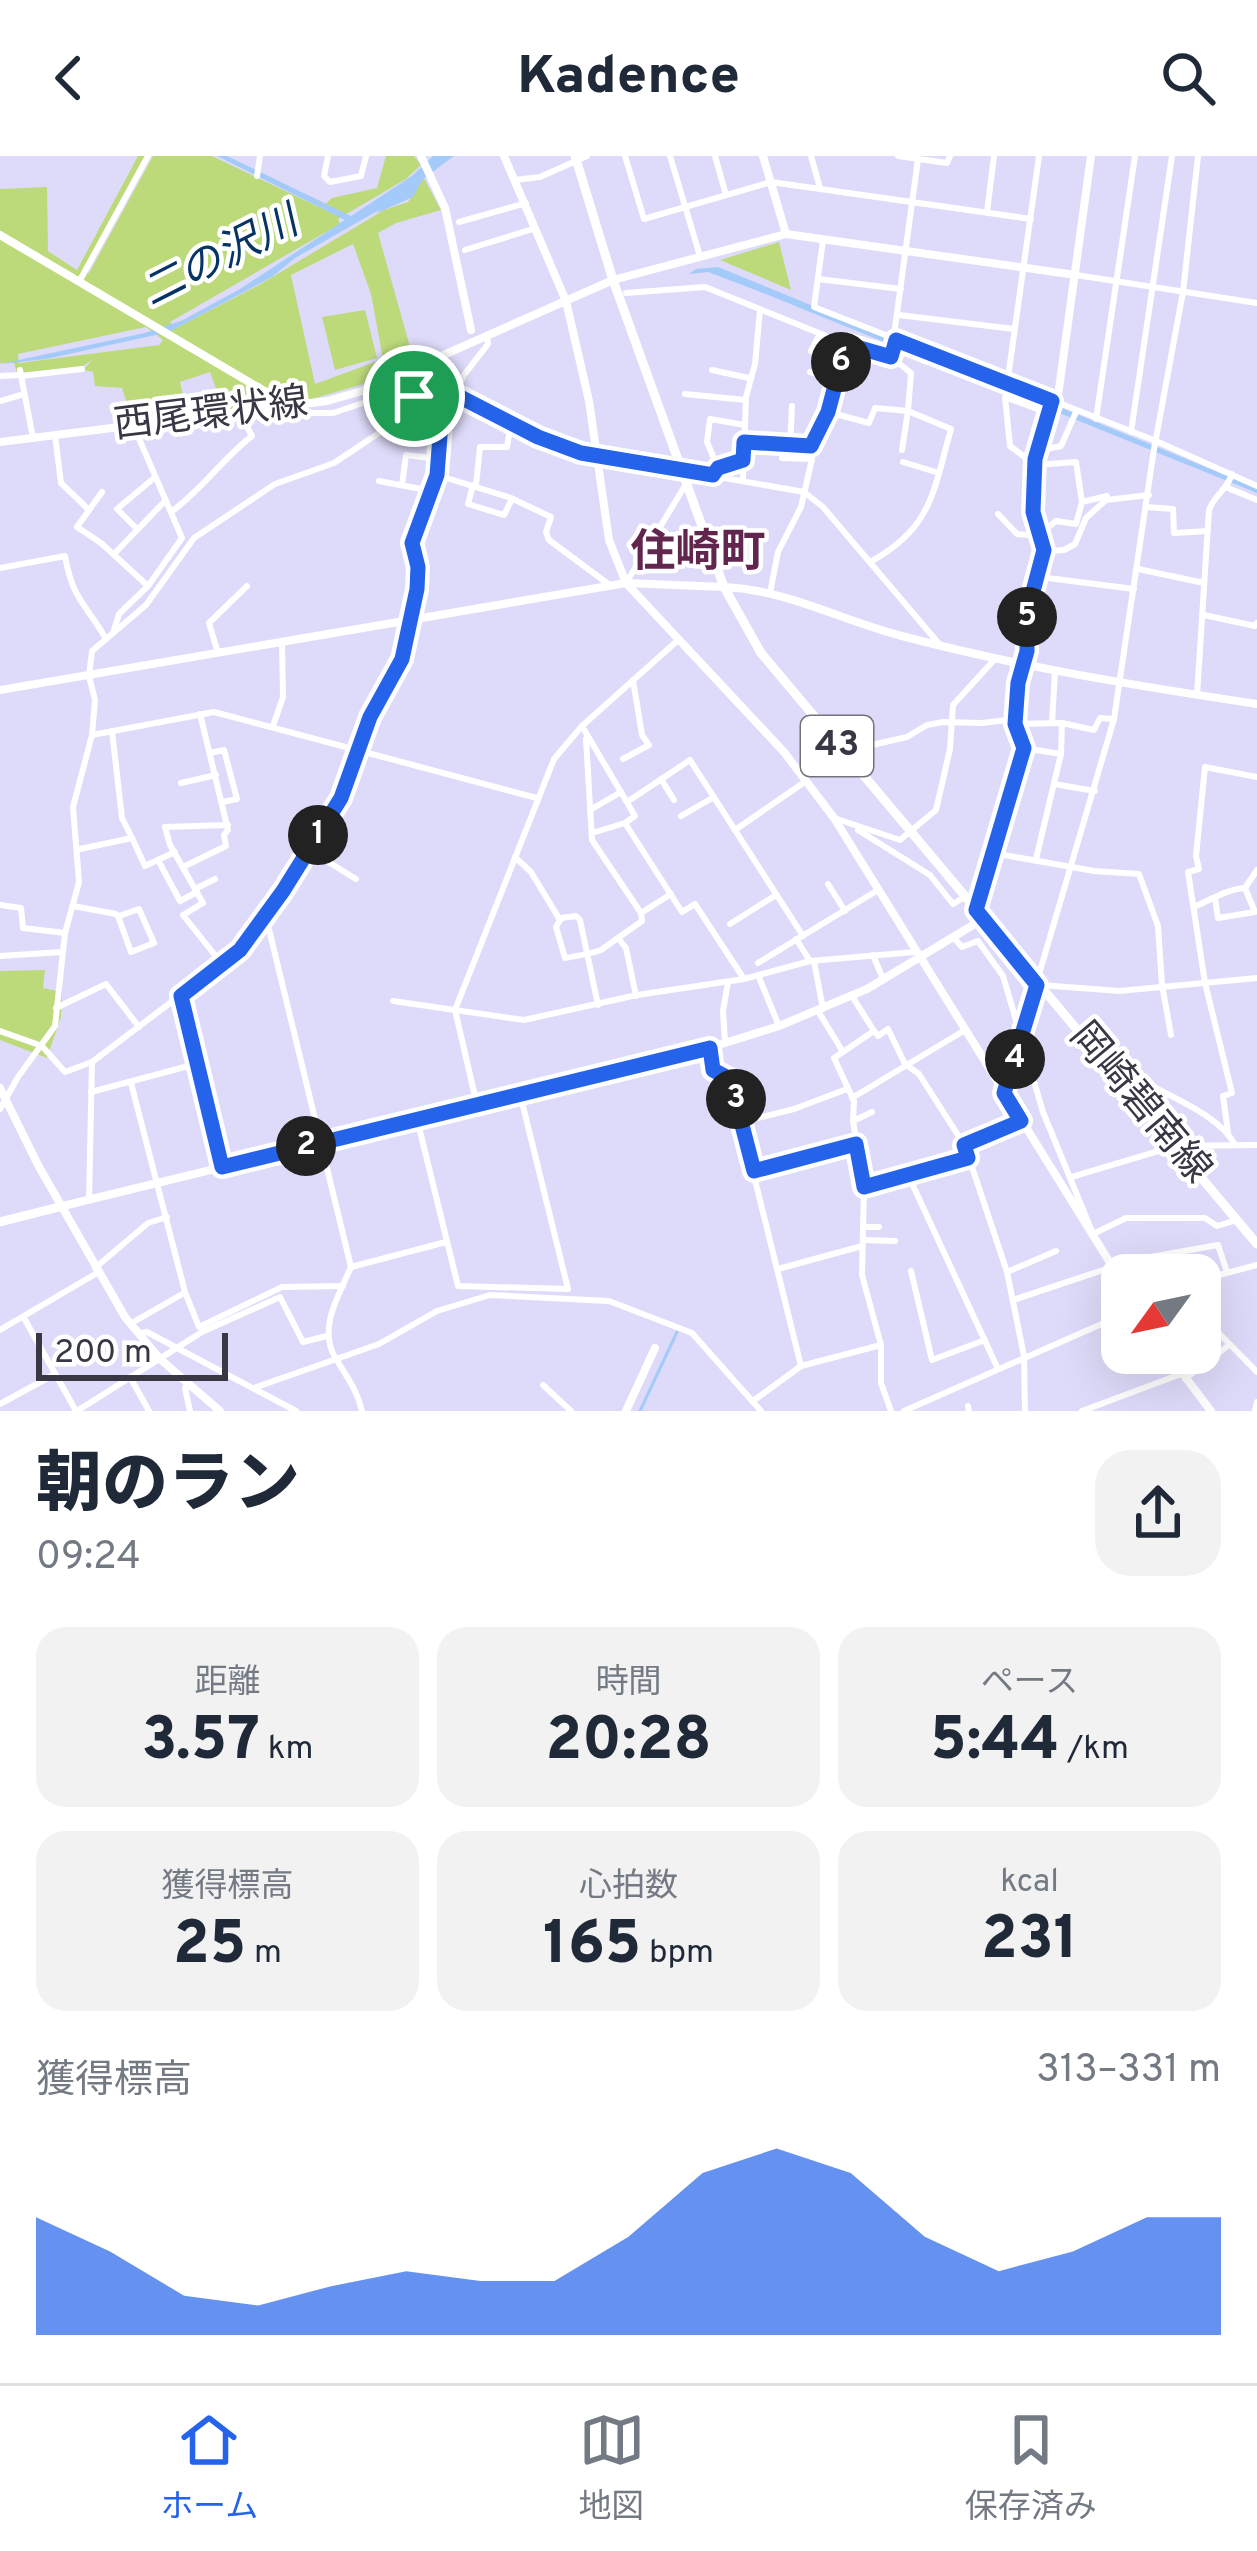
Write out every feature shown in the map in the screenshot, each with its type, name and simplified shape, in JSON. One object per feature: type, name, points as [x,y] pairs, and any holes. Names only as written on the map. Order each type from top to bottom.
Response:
[{"type":"main road","name":"岡崎碧南線","points":[[579,158],[613,280],[681,471],[724,587],[761,653],[1257,1244]]},
{"type":"main road","points":[[0,1218],[63,1206]]},
{"type":"street","points":[[80,282],[148,156]]},
{"type":"street","points":[[257,176],[260,156]]},
{"type":"street","points":[[328,156],[323,176],[329,182],[361,176],[366,156]]},
{"type":"street","points":[[503,156],[566,301],[590,400],[609,540],[626,583],[807,781],[834,818],[1105,1254]]},
{"type":"street","points":[[625,156],[644,219],[771,182],[1030,218]]},
{"type":"street","points":[[670,156],[701,259]]},
{"type":"street","points":[[715,156],[726,195]]},
{"type":"street","points":[[763,156],[785,234],[1257,303]]},
{"type":"street","points":[[811,156],[820,188]]},
{"type":"street","points":[[898,156],[946,163],[950,156]]},
{"type":"street","points":[[987,212],[994,156]]},
{"type":"street","points":[[1007,385],[1039,156]]},
{"type":"street","points":[[63,1206],[710,1048],[852,996],[954,938],[979,915],[1024,748],[1015,721],[1027,651],[1027,614],[1044,550],[1033,512],[1036,451],[1055,402],[1091,156]]},
{"type":"street","points":[[1096,419],[1136,156]]},
{"type":"street","points":[[1131,432],[1172,156]]},
{"type":"street","points":[[1004,1093],[1114,719],[1183,292],[1198,156]]},
{"type":"street","points":[[422,158],[450,227],[472,335]]},
{"type":"street","points":[[514,181],[540,177],[579,158]]},
{"type":"street","points":[[891,357],[918,159]]},
{"type":"street","points":[[459,222],[528,208]]},
{"type":"street","points":[[465,250],[537,228]]},
{"type":"street","name":"西尾環状線","points":[[0,442],[293,407],[362,391],[472,335],[487,335],[613,280],[785,234]]},
{"type":"street","points":[[0,236],[307,414],[333,413],[435,384],[511,423],[595,457],[681,471],[716,471],[804,492],[823,507],[940,645]]},
{"type":"street","points":[[823,240],[814,307],[1156,441],[1257,486]]},
{"type":"street","points":[[818,279],[902,289]]},
{"type":"street","points":[[626,293],[705,287],[846,344],[891,357],[911,373],[902,450]]},
{"type":"street","points":[[743,478],[746,400],[760,310]]},
{"type":"street","points":[[898,315],[1014,329]]},
{"type":"street","points":[[811,351],[820,334]]},
{"type":"street","points":[[0,1031],[42,1046],[65,1072],[92,1062],[240,950],[266,915],[341,798],[370,717],[402,659],[418,567],[412,543],[437,475],[441,423],[454,392],[488,344],[487,335]]},
{"type":"street","points":[[770,593],[778,552],[801,507],[811,446],[828,412],[846,344]]},
{"type":"street","points":[[0,376],[82,369]]},
{"type":"street","points":[[712,370],[751,378]]},
{"type":"street","points":[[810,372],[858,383]]},
{"type":"street","points":[[21,374],[33,438]]},
{"type":"street","points":[[405,389],[441,423]]},
{"type":"street","points":[[0,400],[24,394]]},
{"type":"street","points":[[685,394],[746,400]]},
{"type":"street","points":[[0,1109],[3,1093],[55,1026],[58,952],[79,881],[73,807],[92,735],[92,651],[146,605],[194,538],[275,484],[334,463],[397,422],[414,396]]},
{"type":"street","points":[[998,514],[1017,535],[1039,536],[1056,521],[1076,524],[1082,502],[1076,462],[1035,465],[1010,446],[1004,397],[1048,413]]},
{"type":"street","points":[[790,445],[792,406]]},
{"type":"street","points":[[828,412],[869,423],[875,408],[908,411],[951,429],[930,504],[912,534],[870,562]]},
{"type":"street","points":[[1036,451],[1061,446],[1077,411]]},
{"type":"street","points":[[171,512],[252,436],[240,414]]},
{"type":"street","points":[[716,471],[707,442],[710,419],[745,425]]},
{"type":"street","points":[[511,423],[507,447],[480,447],[468,504],[504,515],[512,499]]},
{"type":"street","points":[[114,630],[119,614],[148,586],[182,538],[134,427]]},
{"type":"street","points":[[55,435],[61,483],[89,510]]},
{"type":"street","points":[[744,442],[811,446]]},
{"type":"street","points":[[402,485],[406,455],[439,459]]},
{"type":"street","points":[[782,458],[812,458]]},
{"type":"street","points":[[716,471],[743,460]]},
{"type":"street","points":[[903,462],[938,473]]},
{"type":"street","points":[[1197,695],[1212,500],[1228,488],[1232,474]]},
{"type":"street","points":[[437,475],[512,499],[551,518],[545,532],[549,540],[611,586]]},
{"type":"street","points":[[136,528],[117,509],[154,477]]},
{"type":"street","points":[[380,481],[432,491]]},
{"type":"street","points":[[626,583],[686,484]]},
{"type":"street","points":[[1228,488],[1257,500]]},
{"type":"street","points":[[102,492],[77,527],[148,586]]},
{"type":"street","points":[[1082,502],[1109,495]]},
{"type":"street","points":[[1044,550],[1064,550],[1075,544],[1085,518],[1106,500],[1149,495]]},
{"type":"street","points":[[114,554],[165,501]]},
{"type":"street","points":[[1146,507],[1173,509],[1174,533],[1208,531]]},
{"type":"street","points":[[0,568],[65,556],[71,592],[94,617],[106,640]]},
{"type":"street","points":[[1138,569],[1204,583]]},
{"type":"street","points":[[1040,577],[1134,589]]},
{"type":"street","points":[[0,690],[626,583],[770,593],[881,631],[1022,666],[1257,704]]},
{"type":"street","points":[[218,653],[209,622],[247,586]]},
{"type":"street","points":[[1204,614],[1257,623]]},
{"type":"street","points":[[477,1105],[454,1010],[554,759],[582,726],[677,641]]},
{"type":"street","points":[[273,726],[283,697],[282,642]]},
{"type":"street","points":[[834,818],[900,840],[936,810],[953,706],[995,659]]},
{"type":"street","points":[[1052,724],[1055,671]]},
{"type":"street","points":[[623,759],[649,745],[642,735],[634,680]]},
{"type":"street","points":[[92,735],[214,712],[538,799]]},
{"type":"street","points":[[183,867],[226,845],[228,825],[200,714]]},
{"type":"street","points":[[842,752],[952,721],[1015,721],[1094,730],[1100,718],[1114,719]]},
{"type":"street","points":[[1036,859],[1060,754],[1062,724]]},
{"type":"street","points":[[582,726],[635,816],[592,832]]},
{"type":"street","points":[[112,731],[122,818],[145,866],[175,852]]},
{"type":"street","points":[[586,735],[592,840],[642,921],[599,951],[587,954],[563,956],[556,926],[560,920],[578,916],[587,954],[598,1005]]},
{"type":"street","points":[[1024,748],[1060,754]]},
{"type":"street","points":[[210,753],[224,750],[237,799],[223,802]]},
{"type":"street","points":[[627,802],[690,760],[812,961],[820,1010],[843,1052]]},
{"type":"street","points":[[1235,1145],[1228,1132],[1223,1096],[1232,1093],[1205,983],[1188,872],[1198,869],[1204,767],[1257,777]]},
{"type":"street","points":[[181,783],[216,775]]},
{"type":"street","points":[[661,779],[674,800]]},
{"type":"street","points":[[735,830],[807,781]]},
{"type":"street","points":[[1054,784],[1095,791]]},
{"type":"street","points":[[590,810],[621,792]]},
{"type":"street","points":[[681,816],[713,797]]},
{"type":"street","points":[[845,821],[930,875],[954,905],[965,898]]},
{"type":"street","points":[[625,823],[682,912],[695,904],[744,979]]},
{"type":"street","points":[[222,964],[183,915],[202,903],[165,827],[228,825]]},
{"type":"street","points":[[78,849],[132,838]]},
{"type":"street","points":[[309,850],[356,879]]},
{"type":"street","points":[[993,853],[1139,874],[1158,926],[1171,1035]]},
{"type":"street","points":[[515,857],[560,920]]},
{"type":"street","points":[[158,860],[180,901],[214,879]]},
{"type":"street","points":[[1194,907],[1245,888],[1256,874]]},
{"type":"street","points":[[828,884],[845,911]]},
{"type":"street","points":[[1215,898],[1218,918],[1255,912],[1245,888]]},
{"type":"street","points":[[758,963],[878,890]]},
{"type":"street","points":[[641,913],[671,894]]},
{"type":"street","points":[[730,924],[776,895]]},
{"type":"street","points":[[0,905],[20,908],[23,928],[65,933]]},
{"type":"street","points":[[73,906],[118,916],[142,911],[154,943],[131,952],[118,916]]},
{"type":"street","points":[[266,915],[351,1267],[327,1336],[357,1390],[362,1411]]},
{"type":"street","points":[[47,931],[58,952]]},
{"type":"street","points":[[618,938],[626,948],[636,995]]},
{"type":"street","points":[[954,938],[962,947],[978,941],[1003,976],[1043,1112],[1093,1234]]},
{"type":"street","points":[[0,956],[58,952]]},
{"type":"street","points":[[873,955],[884,980]]},
{"type":"street","points":[[393,1001],[524,1021],[636,995],[744,979],[812,961],[918,956]]},
{"type":"street","points":[[758,975],[779,1026]]},
{"type":"street","points":[[1037,985],[1119,991],[1257,978]]},
{"type":"street","points":[[725,1042],[728,982]]},
{"type":"street","points":[[56,1008],[106,984],[139,1027]]},
{"type":"street","points":[[181,996],[222,1167]]},
{"type":"street","points":[[852,996],[878,1036],[888,1029],[905,1064],[919,1074],[964,1145],[1007,1272],[1024,1356],[1025,1411]]},
{"type":"street","points":[[852,1098],[965,1030]]},
{"type":"street","points":[[874,1031],[834,1058],[852,1098],[864,1187],[864,1288],[881,1345],[881,1382],[891,1411]]},
{"type":"street","points":[[710,1048],[713,1070],[730,1079],[801,1366]]},
{"type":"street","points":[[89,1201],[92,1062]]},
{"type":"street","points":[[1108,1067],[1114,1063],[1228,1132]]},
{"type":"street","points":[[92,1092],[196,1064]]},
{"type":"street","points":[[131,1083],[184,1292],[199,1328],[282,1287],[343,1286]]},
{"type":"street","points":[[742,1122],[848,1088]]},
{"type":"street","points":[[3,1093],[96,1270],[130,1324],[160,1359],[220,1411]]},
{"type":"street","points":[[520,1094],[569,1294]]},
{"type":"street","points":[[853,1121],[872,1112]]},
{"type":"street","points":[[417,1120],[458,1286],[614,1302],[692,1333],[761,1411]]},
{"type":"street","points":[[964,1145],[1021,1121]]},
{"type":"street","points":[[754,1171],[856,1144]]},
{"type":"street","points":[[1072,1177],[1175,1146],[1257,1145]]},
{"type":"street","points":[[864,1187],[968,1158]]},
{"type":"street","points":[[909,1177],[998,1369]]},
{"type":"street","points":[[0,1330],[96,1270],[148,1223],[167,1217]]},
{"type":"street","points":[[1093,1234],[1126,1218],[1204,1218],[1216,1226],[1237,1220]]},
{"type":"street","points":[[1216,1226],[1228,1272]]},
{"type":"street","points":[[863,1227],[879,1228]]},
{"type":"street","points":[[778,1269],[862,1243],[896,1241]]},
{"type":"street","points":[[351,1267],[446,1242]]},
{"type":"street","points":[[1167,1254],[1218,1245]]},
{"type":"street","points":[[1007,1272],[1055,1251]]},
{"type":"street","points":[[1221,1274],[1257,1264]]},
{"type":"street","points":[[911,1271],[932,1360],[985,1340]]},
{"type":"street","points":[[1013,1300],[1101,1278]]},
{"type":"street","points":[[130,1324],[184,1292]]},
{"type":"street","points":[[254,1388],[398,1336],[437,1310],[490,1294],[569,1294]]},
{"type":"street","points":[[24,1318],[76,1411],[202,1332],[280,1298],[302,1342],[327,1336]]},
{"type":"street","points":[[904,1411],[1101,1324]]},
{"type":"street","points":[[138,1334],[147,1332],[296,1411]]},
{"type":"street","points":[[1221,1336],[1257,1372]]},
{"type":"street","points":[[753,1401],[801,1366],[881,1345]]},
{"type":"street","points":[[1082,1411],[1183,1376],[1229,1345]]},
{"type":"street","points":[[626,1411],[656,1348]]},
{"type":"street","points":[[0,1404],[55,1374]]},
{"type":"street","points":[[1183,1376],[1211,1411]]},
{"type":"street","points":[[130,1377],[149,1411]]},
{"type":"street","points":[[188,1383],[190,1411]]},
{"type":"street","points":[[543,1384],[571,1411]]},
{"type":"green space","points":[[138,156],[147,156],[84,272],[89,273],[153,156],[212,156],[321,208],[332,198],[377,188],[386,156],[414,156],[421,165],[338,219],[340,224],[170,322],[176,328],[384,210],[408,202],[424,178],[441,210],[378,233],[414,361],[360,385],[295,404],[224,411],[210,372],[180,382],[188,415],[133,422],[122,388],[95,386],[93,372],[83,370],[92,360],[80,368],[17,373],[14,363],[0,363],[0,189],[47,187],[48,251],[77,270]],"holes":[[[353,244],[371,294],[383,359],[315,384],[291,275]],[[146,327],[163,340],[159,345],[19,363],[18,354]]]},
{"type":"green space","points":[[779,242],[791,290],[720,260]]},
{"type":"green space","points":[[365,310],[377,358],[335,370],[322,317]]},
{"type":"green space","points":[[45,970],[43,988],[62,992],[61,1017],[47,1058],[0,1040],[0,971]]},
{"type":"water","name":"二の沢川","points":[[217,156],[227,156],[351,216],[412,176],[433,156],[454,156],[423,179],[413,197],[377,213],[379,210],[295,258],[272,277],[169,332],[46,359],[0,364],[145,333],[183,320],[345,220]]},
{"type":"water","points":[[718,267],[1257,488],[1257,493],[758,291],[708,272],[689,274]]},
{"type":"waterway","points":[[640,1411],[677,1332]]},
{"type":"district","name":"住崎町","points":[[698,554]]},
{"type":"route","points":[[896,340],[1052,401],[1035,459],[1033,512],[1044,550],[1027,614],[1027,651],[1018,683],[1015,724],[1024,748],[976,910],[1037,985],[1004,1093],[1021,1121],[964,1145],[968,1158],[864,1187],[856,1144],[754,1171],[730,1079],[713,1070],[710,1048],[222,1167],[181,996],[240,950],[283,891],[341,798],[370,717],[402,659],[417,589],[412,543],[437,475],[441,423],[414,396],[405,389],[435,384],[538,437],[581,453],[713,475],[718,468],[743,460],[744,442],[811,446],[828,412],[846,344],[891,357],[896,340]]}]
